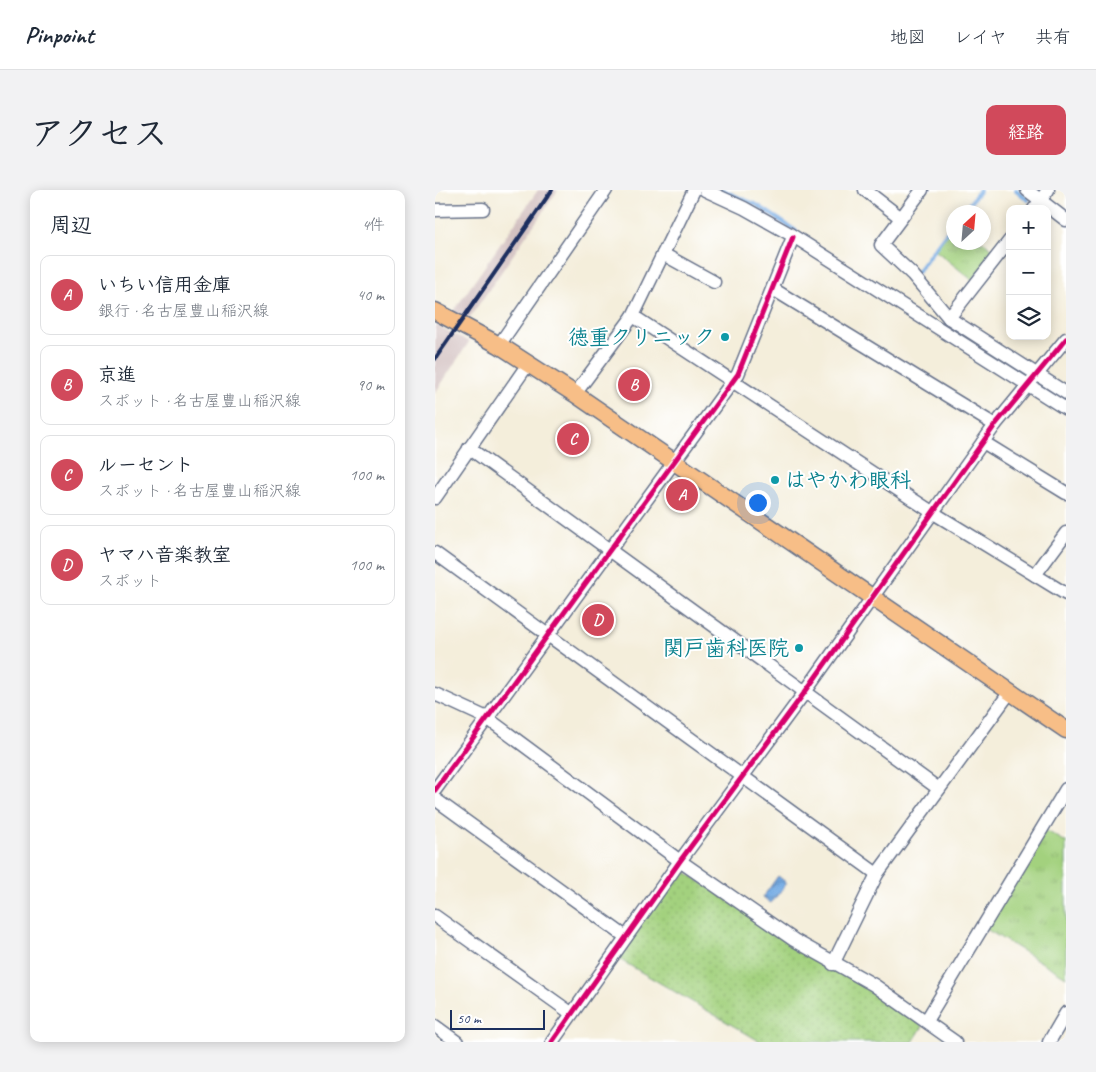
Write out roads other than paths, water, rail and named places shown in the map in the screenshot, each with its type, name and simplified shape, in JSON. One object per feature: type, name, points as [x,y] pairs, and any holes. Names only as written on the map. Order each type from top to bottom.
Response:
[{"type":"main road","points":[[435,311],[499,346],[575,394],[1066,730]]},
{"type":"street","points":[[499,346],[606,190]]},
{"type":"street","points":[[575,394],[633,316],[694,190]]},
{"type":"street","points":[[705,190],[744,208],[793,237],[1066,409]]},
{"type":"street","points":[[865,190],[901,218]]},
{"type":"street","points":[[922,190],[881,245],[913,274],[949,318],[1066,393]]},
{"type":"street","points":[[1027,190],[1066,220]]},
{"type":"street","points":[[435,210],[483,209]]},
{"type":"street","points":[[435,790],[546,635],[738,374],[793,237]]},
{"type":"street","points":[[949,318],[1006,245]]},
{"type":"street","points":[[663,254],[714,282]]},
{"type":"street","points":[[773,289],[995,425]]},
{"type":"street","points":[[633,316],[932,512],[1066,594]]},
{"type":"street","points":[[552,1042],[680,861],[805,692],[995,425],[1066,338]]},
{"type":"street","points":[[435,498],[528,364]]},
{"type":"street","points":[[983,442],[1066,493]]},
{"type":"street","points":[[469,448],[939,789]]},
{"type":"street","points":[[1035,575],[1066,533]]},
{"type":"street","points":[[435,553],[742,778],[877,874]]},
{"type":"street","points":[[833,964],[877,874],[1010,692]]},
{"type":"street","points":[[435,694],[487,718],[680,861],[794,940],[874,986],[955,1042]]},
{"type":"street","points":[[926,1021],[1061,808],[1066,789]]},
{"type":"street","points":[[435,799],[626,937]]},
{"type":"street","points":[[435,916],[571,1013]]},
{"type":"street","points":[[1049,1042],[1066,1013]]},
{"type":"street","points":[[435,1026],[457,1042]]},
{"type":"water","points":[[778,876],[787,883],[771,903],[763,897]]},
{"type":"waterway","points":[[722,190],[757,205],[796,231]]},
{"type":"waterway","points":[[968,205],[980,190]]},
{"type":"waterway","points":[[1016,190],[1028,200]]},
{"type":"waterway","points":[[917,272],[946,233]]},
{"type":"railway","points":[[435,359],[552,190]]},
{"type":"place","name":"徳重クリニック","points":[[725,337]]},
{"type":"place","name":"京進","points":[[634,385]]},
{"type":"place","name":"ルーセント","points":[[573,439]]},
{"type":"place","name":"はやかわ眼科","points":[[775,480]]},
{"type":"place","name":"いちい信用金庫","points":[[682,495]]},
{"type":"place","name":"ヤマハ音楽教室","points":[[598,620]]},
{"type":"place","name":"関戸歯科医院","points":[[799,648]]}]
